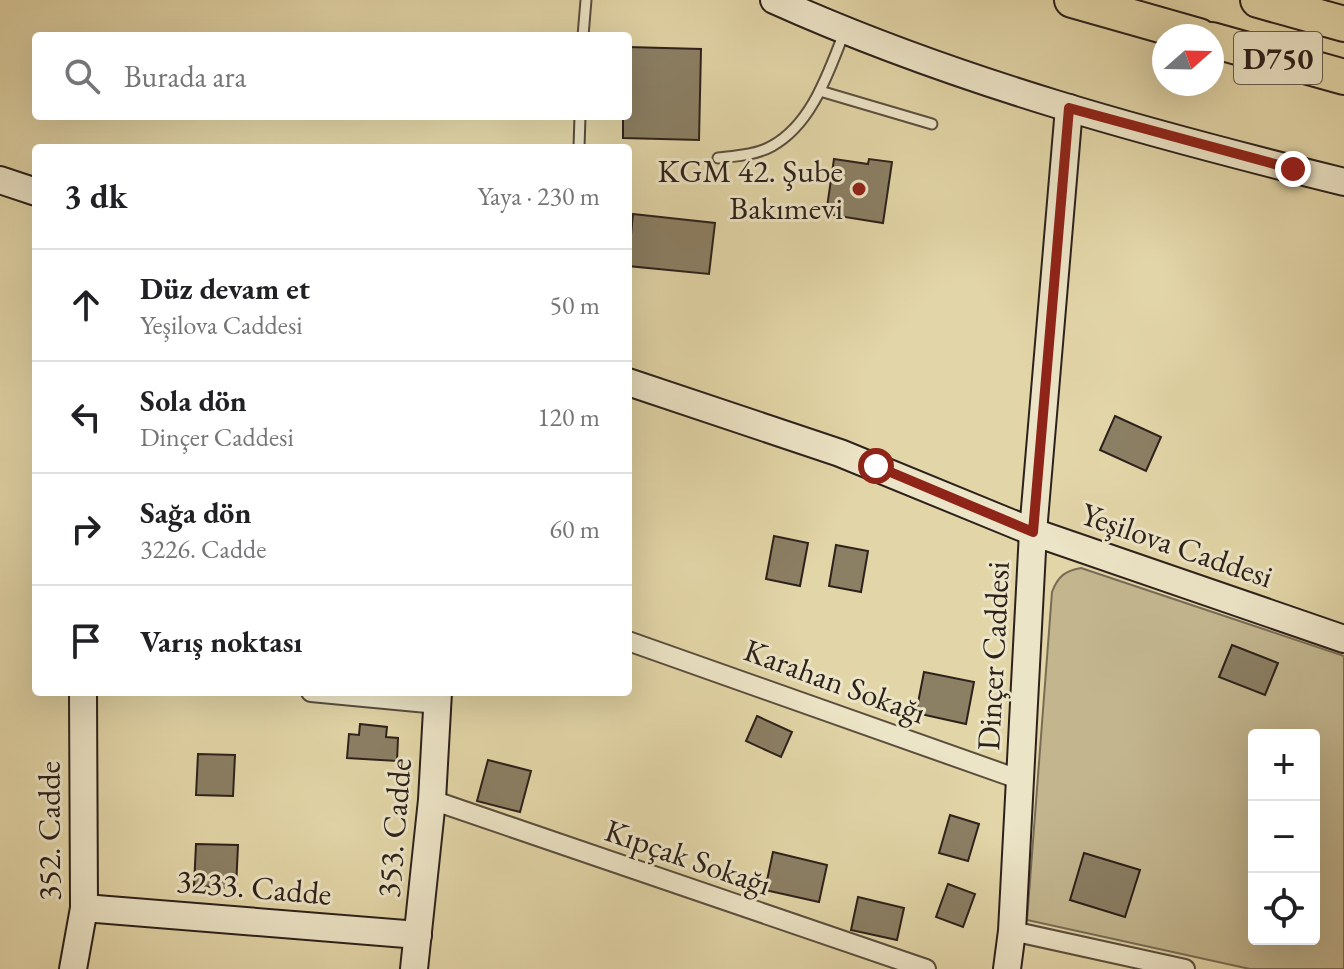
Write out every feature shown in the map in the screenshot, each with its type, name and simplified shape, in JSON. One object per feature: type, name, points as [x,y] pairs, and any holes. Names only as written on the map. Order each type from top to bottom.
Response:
[{"type":"highway","name":"D750","points":[[1072,0],[1157,24]]},
{"type":"highway","name":"D750","points":[[1258,0],[1344,24]]},
{"type":"highway","name":"D750","points":[[1224,43],[1344,77]]},
{"type":"street","points":[[774,0],[903,54],[1069,108],[1344,182]]},
{"type":"street","name":"Dinçer Caddesi","points":[[1007,969],[1021,780],[1033,532],[1069,108]]},
{"type":"street","points":[[0,180],[32,191]]},
{"type":"street","name":"Yeşilova Caddesi","points":[[632,383],[876,466],[1033,532],[1344,639]]},
{"type":"street","name":"Karahan Sokağı","points":[[632,642],[1021,780]]},
{"type":"street","name":"352. Cadde","points":[[73,969],[84,908],[83,696]]},
{"type":"street","points":[[396,696],[438,698]]},
{"type":"street","name":"353. Cadde","points":[[414,969],[432,800],[438,698]]},
{"type":"street","name":"Kıpçak Sokağı","points":[[432,800],[926,969]]},
{"type":"street","name":"3233. Cadde","points":[[84,908],[418,935]]},
{"type":"street","points":[[1012,931],[1185,969]]},
{"type":"lane","points":[[583,32],[586,0]]},
{"type":"lane","points":[[718,158],[754,153],[772,146],[788,134],[806,114],[820,91],[844,31]]},
{"type":"lane","points":[[820,91],[932,124]]},
{"type":"lane","points":[[579,144],[580,120]]},
{"type":"shaded area","points":[[1081,568],[1344,656],[1344,969],[1250,969],[1027,920],[1052,592],[1066,573]]},
{"type":"building","points":[[632,47],[701,49],[699,140],[623,138],[623,120],[632,120]]},
{"type":"building","name":"KGM 42. Şube Bakımevi","points":[[834,159],[868,164],[869,159],[892,162],[883,223],[826,214]]},
{"type":"building","points":[[633,214],[715,223],[709,274],[632,266]]},
{"type":"building","points":[[1115,416],[1161,437],[1146,471],[1100,450]]},
{"type":"building","points":[[774,536],[808,543],[800,586],[766,579]]},
{"type":"building","points":[[836,545],[868,551],[861,592],[829,586]]},
{"type":"building","points":[[1232,645],[1278,663],[1265,695],[1219,677]]},
{"type":"building","points":[[924,672],[974,682],[966,724],[916,713]]},
{"type":"building","points":[[757,716],[792,732],[781,757],[746,741]]},
{"type":"building","points":[[360,724],[387,727],[386,737],[398,738],[397,761],[347,758],[349,734],[359,735]]},
{"type":"building","points":[[198,754],[235,755],[233,796],[196,795]]},
{"type":"building","points":[[488,760],[531,771],[520,812],[477,801]]},
{"type":"building","points":[[950,815],[979,824],[968,861],[939,853]]},
{"type":"building","points":[[196,844],[238,845],[236,888],[194,886]]},
{"type":"building","points":[[773,852],[827,865],[819,902],[765,890]]},
{"type":"building","points":[[1084,853],[1140,870],[1125,917],[1070,900]]},
{"type":"building","points":[[948,884],[975,894],[963,927],[936,917]]},
{"type":"building","points":[[858,897],[904,908],[897,940],[851,930]]},
{"type":"place","name":"KGM 42. Şube Bakımevi","points":[[859,189]]},
{"type":"route","points":[[876,466],[1033,532],[1069,108],[1293,169]]}]
